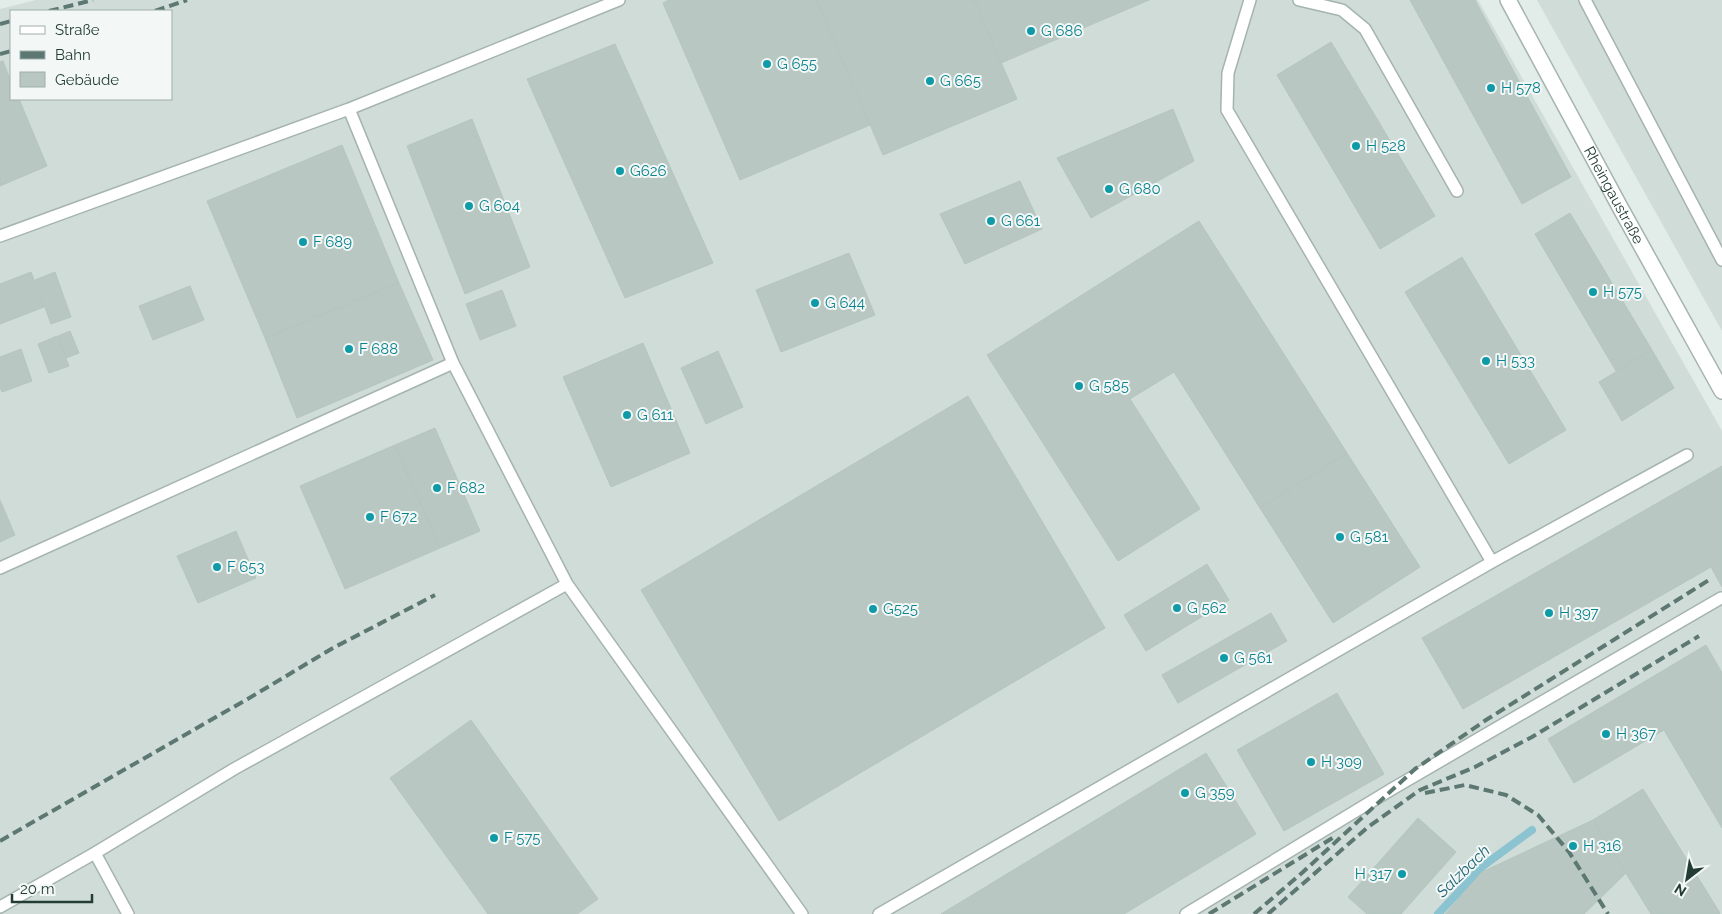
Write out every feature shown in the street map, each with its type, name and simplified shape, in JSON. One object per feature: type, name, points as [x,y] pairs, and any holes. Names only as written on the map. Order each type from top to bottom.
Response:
[{"type":"street","name":"Rheingaustraße","points":[[1508,0],[1722,391]]},
{"type":"lane","points":[[0,236],[349,108],[619,0]]},
{"type":"lane","points":[[1250,0],[1228,72],[1227,110],[1492,562]]},
{"type":"lane","points":[[1299,0],[1342,10],[1365,29],[1457,191]]},
{"type":"lane","points":[[1585,0],[1722,260]]},
{"type":"lane","points":[[349,108],[453,362],[567,584],[802,914]]},
{"type":"lane","points":[[0,568],[453,362]]},
{"type":"lane","points":[[879,914],[1492,562],[1688,454]]},
{"type":"lane","points":[[0,907],[95,853],[234,769],[567,584]]},
{"type":"lane","points":[[1186,914],[1392,789],[1721,598]]},
{"type":"lane","points":[[95,853],[128,914]]},
{"type":"shaded area","points":[[36,0],[1478,0],[1722,431],[1722,914],[0,914],[0,9]]},
{"type":"shaded area","points":[[1537,0],[1722,0],[1722,331]]},
{"type":"building","name":"G 655","points":[[669,0],[817,0],[870,125],[740,180],[663,3]]},
{"type":"building","name":"G 665","points":[[817,0],[974,0],[1017,99],[883,155]]},
{"type":"building","name":"G 686","points":[[974,0],[1149,0],[1001,63]]},
{"type":"building","name":"H 578","points":[[1410,0],[1475,0],[1571,177],[1522,204]]},
{"type":"building","name":"H 528","points":[[1331,42],[1435,216],[1380,249],[1277,75]]},
{"type":"building","name":"G626","points":[[615,44],[713,263],[625,298],[527,79]]},
{"type":"building","points":[[3,61],[10,79],[10,100],[19,100],[47,166],[0,186],[0,62]]},
{"type":"building","name":"G 680","points":[[1173,109],[1194,161],[1091,218],[1057,158]]},
{"type":"building","name":"G 604","points":[[472,119],[530,267],[465,294],[407,146]]},
{"type":"building","name":"F 689","points":[[342,145],[399,283],[265,338],[207,201]]},
{"type":"building","name":"G 661","points":[[1020,181],[1042,229],[965,264],[940,214]]},
{"type":"building","name":"H 575","points":[[1570,213],[1652,350],[1616,371],[1535,234]]},
{"type":"building","name":"G 585","points":[[1199,221],[1347,453],[1260,508],[1174,372],[1130,399],[1200,509],[1118,561],[987,355]]},
{"type":"building","name":"G 644","points":[[849,253],[875,315],[781,352],[756,290]]},
{"type":"building","name":"H 533","points":[[1462,257],[1566,430],[1509,464],[1405,292]]},
{"type":"building","points":[[31,272],[44,307],[0,324],[0,284]]},
{"type":"building","points":[[55,272],[71,317],[51,324],[35,280]]},
{"type":"building","name":"F 688","points":[[399,283],[433,360],[297,418],[265,338]]},
{"type":"building","points":[[190,286],[204,320],[153,340],[139,306]]},
{"type":"building","points":[[502,290],[516,326],[480,340],[466,304]]},
{"type":"building","points":[[70,331],[79,353],[66,358],[58,336]]},
{"type":"building","points":[[57,336],[69,366],[49,373],[38,344]]},
{"type":"building","name":"G 611","points":[[643,343],[690,453],[611,487],[563,377]]},
{"type":"building","points":[[21,349],[32,381],[2,392],[0,387],[0,357]]},
{"type":"building","points":[[1652,350],[1674,388],[1622,421],[1599,382]]},
{"type":"building","points":[[718,351],[743,407],[706,424],[681,368]]},
{"type":"building","name":"G525","points":[[968,396],[1105,628],[779,821],[641,590]]},
{"type":"building","name":"F 682","points":[[435,428],[480,531],[440,548],[395,445]]},
{"type":"building","name":"F 672","points":[[395,445],[440,548],[345,589],[300,486]]},
{"type":"building","name":"G 581","points":[[1347,453],[1420,567],[1333,623],[1260,508]]},
{"type":"building","name":"H 397","points":[[1722,466],[1722,587],[1711,567],[1463,709],[1422,638]]},
{"type":"building","points":[[0,500],[15,535],[0,542]]},
{"type":"building","name":"F 653","points":[[236,531],[256,578],[198,603],[177,556]]},
{"type":"building","name":"G 562","points":[[1207,564],[1229,600],[1146,651],[1124,615]]},
{"type":"building","name":"G 561","points":[[1271,613],[1287,641],[1178,703],[1162,675]]},
{"type":"building","name":"H 367","points":[[1706,645],[1722,673],[1722,828],[1664,730],[1574,783],[1548,739]]},
{"type":"building","name":"H 309","points":[[1337,693],[1384,774],[1284,831],[1237,750]]},
{"type":"building","name":"F 575","points":[[471,720],[598,899],[577,914],[488,914],[390,778]]},
{"type":"building","name":"G 359","points":[[1206,753],[1256,834],[1124,914],[941,914]]},
{"type":"building","points":[[1643,789],[1719,914],[1651,914],[1593,820]]},
{"type":"building","name":"H 317","points":[[1418,818],[1456,852],[1401,914],[1367,914],[1348,897]]},
{"type":"building","name":"H 316","points":[[1593,820],[1626,873],[1584,914],[1445,914],[1482,872]]},
{"type":"waterway","name":"Salzbach","points":[[1438,914],[1483,866],[1532,830]]},
{"type":"railway","points":[[53,10],[93,0]]},
{"type":"railway","points":[[158,10],[187,0]]},
{"type":"railway","points":[[0,24],[10,21]]},
{"type":"railway","points":[[0,54],[10,51]]},
{"type":"railway","points":[[1254,914],[1303,872],[1415,769],[1486,720],[1709,580]]},
{"type":"railway","points":[[0,841],[333,648],[435,595]]},
{"type":"railway","points":[[1268,914],[1368,827],[1420,790],[1475,767],[1532,737],[1699,636]]},
{"type":"railway","points":[[1425,793],[1465,785],[1506,795],[1538,815],[1569,852],[1608,914]]},
{"type":"railway","points":[[1209,914],[1334,837]]},
{"type":"place","name":"G 686","points":[[1031,31]]},
{"type":"place","name":"G 655","points":[[767,64]]},
{"type":"place","name":"G 665","points":[[930,81]]},
{"type":"place","name":"H 578","points":[[1491,88]]},
{"type":"place","name":"H 528","points":[[1356,146]]},
{"type":"place","name":"G626","points":[[620,171]]},
{"type":"place","name":"G 680","points":[[1109,189]]},
{"type":"place","name":"G 604","points":[[469,206]]},
{"type":"place","name":"G 661","points":[[991,221]]},
{"type":"place","name":"F 689","points":[[303,242]]},
{"type":"place","name":"H 575","points":[[1593,292]]},
{"type":"place","name":"G 644","points":[[815,303]]},
{"type":"place","name":"F 688","points":[[349,349]]},
{"type":"place","name":"H 533","points":[[1486,361]]},
{"type":"place","name":"G 585","points":[[1079,386]]},
{"type":"place","name":"G 611","points":[[627,415]]},
{"type":"place","name":"F 682","points":[[437,488]]},
{"type":"place","name":"F 672","points":[[370,517]]},
{"type":"place","name":"G 581","points":[[1340,537]]},
{"type":"place","name":"F 653","points":[[217,567]]},
{"type":"place","name":"G 562","points":[[1177,608]]},
{"type":"place","name":"G525","points":[[873,609]]},
{"type":"place","name":"H 397","points":[[1549,613]]},
{"type":"place","name":"G 561","points":[[1224,658]]},
{"type":"place","name":"H 367","points":[[1606,734]]},
{"type":"place","name":"H 309","points":[[1311,762]]},
{"type":"place","name":"G 359","points":[[1185,793]]},
{"type":"place","name":"F 575","points":[[494,838]]},
{"type":"place","name":"H 316","points":[[1573,846]]},
{"type":"place","name":"H 317","points":[[1402,874]]}]
